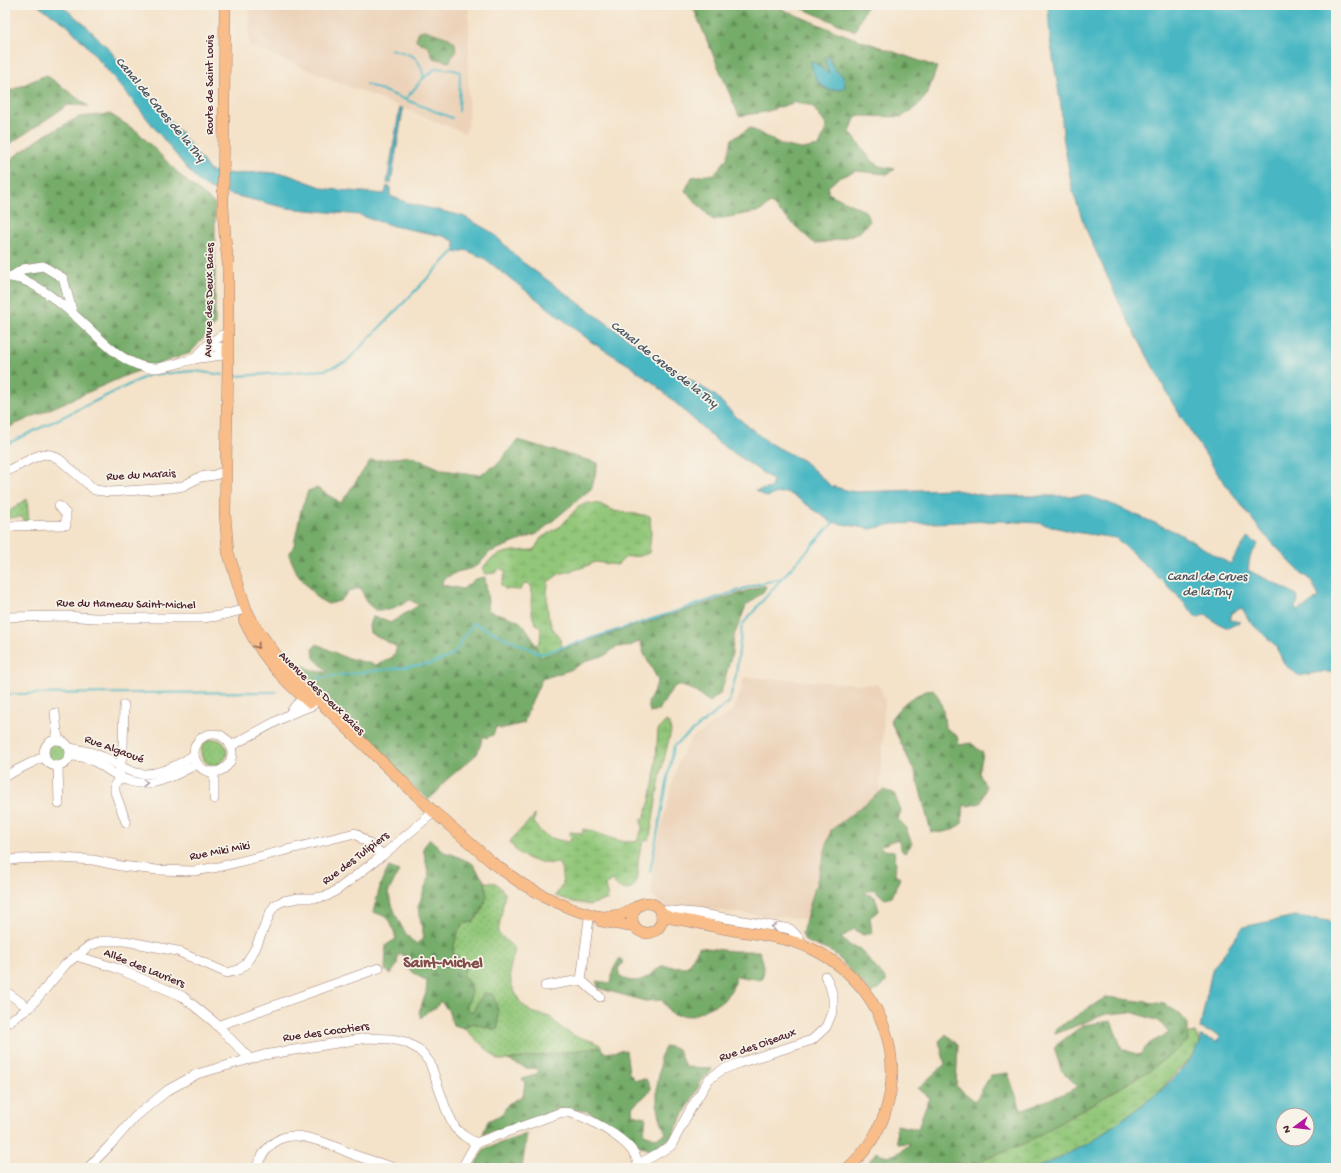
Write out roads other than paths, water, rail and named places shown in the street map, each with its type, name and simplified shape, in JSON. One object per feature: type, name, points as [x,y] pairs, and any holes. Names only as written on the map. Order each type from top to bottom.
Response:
[{"type":"main road","name":"Route de Saint Louis","points":[[225,5],[225,237]]},
{"type":"main road","name":"Avenue des Deux Baies","points":[[224,357],[222,335],[225,237]]},
{"type":"main road","name":"Avenue des Deux Baies","points":[[225,237],[228,263],[224,357],[225,514],[228,552],[242,610],[288,671],[469,850],[520,890],[553,907],[589,919],[635,927],[638,930],[647,933],[652,932],[659,926],[702,926],[742,931]]},
{"type":"main road","name":"Avenue des Deux Baies","points":[[224,382],[220,473],[220,505],[224,557],[230,584],[242,610],[253,640],[265,658],[291,686],[432,814],[494,864],[522,884],[550,900],[572,909],[604,917],[620,915],[640,904],[648,903],[657,906],[661,912],[671,918],[777,937],[805,946],[839,966],[858,984],[874,1006],[884,1026],[889,1042],[891,1057],[891,1083],[882,1122],[875,1136],[857,1160],[848,1168]]},
{"type":"main road","points":[[635,927],[632,919],[633,910],[636,907]]},
{"type":"main road","points":[[659,926],[661,922],[661,912]]},
{"type":"street","points":[[8,276],[23,269],[43,266],[63,278],[73,314]]},
{"type":"street","points":[[8,276],[25,281],[50,296],[73,314],[110,349],[131,362],[144,367],[155,368],[170,366],[194,359],[224,357]]},
{"type":"street","points":[[194,359],[208,345],[222,335]]},
{"type":"street","points":[[208,345],[224,357]]},
{"type":"street","name":"Rue du Marais","points":[[5,472],[43,454],[51,455],[59,459],[95,490],[110,492],[172,488],[183,486],[200,477],[220,473]]},
{"type":"street","points":[[5,526],[66,525],[66,514],[60,506]]},
{"type":"street","name":"Rue du Hameau Saint-Michel","points":[[5,617],[66,616],[94,618],[202,618],[242,610]]},
{"type":"street","points":[[291,686],[292,710]]},
{"type":"street","points":[[231,746],[292,710],[300,701],[314,701],[339,724],[346,727]]},
{"type":"street","points":[[124,705],[123,748],[119,777],[115,785],[115,792],[126,822]]},
{"type":"street","points":[[55,713],[58,740]]},
{"type":"street","points":[[218,734],[231,746],[231,759],[228,764],[219,771],[207,772],[197,764],[194,755],[196,743],[200,738],[207,735],[218,734]]},
{"type":"street","points":[[58,740],[65,742],[70,752],[65,763],[58,766],[49,763],[44,752],[47,744],[58,740]]},
{"type":"street","name":"Rue Algaoué","points":[[70,752],[85,750],[103,757],[131,772],[142,774],[153,773],[179,764],[194,755]]},
{"type":"street","name":"Rue Algaoué","points":[[70,752],[106,767],[119,777],[139,784],[157,783],[197,764]]},
{"type":"street","points":[[5,776],[45,756]]},
{"type":"street","points":[[58,766],[59,804]]},
{"type":"street","points":[[214,772],[214,799]]},
{"type":"street","name":"Rue des Tulipiers","points":[[5,1024],[29,1008],[66,964],[89,946],[102,942],[125,941],[177,951],[227,972],[238,970],[246,965],[275,905],[283,901],[299,898],[316,898],[327,896],[343,886],[383,855],[432,814]]},
{"type":"street","name":"Rue Miki Miki","points":[[5,861],[18,859],[54,858],[94,860],[121,866],[194,871],[355,833],[383,855]]},
{"type":"street","points":[[661,912],[696,913],[790,929],[805,946]]},
{"type":"street","points":[[581,980],[589,919]]},
{"type":"street","name":"Allée des Lauriers","points":[[76,956],[116,968],[182,996],[217,1026],[250,1059]]},
{"type":"street","points":[[217,1026],[379,968]]},
{"type":"street","name":"Rue des Oiseaux","points":[[636,1166],[671,1146],[690,1110],[709,1079],[722,1070],[739,1063],[812,1040],[826,1027],[833,1010],[829,984],[824,976]]},
{"type":"street","points":[[545,986],[581,980],[600,996]]},
{"type":"street","points":[[5,991],[29,1008]]},
{"type":"street","name":"Rue des Cocotiers","points":[[88,1168],[135,1117],[168,1090],[196,1074],[212,1068],[264,1055],[367,1038],[391,1039],[404,1042],[418,1049],[430,1063],[455,1128],[464,1136],[476,1143]]},
{"type":"street","points":[[462,1168],[476,1143],[559,1113],[566,1112],[576,1114],[600,1125],[623,1142],[635,1153],[636,1166]]},
{"type":"street","points":[[256,1168],[269,1146],[278,1140],[292,1136],[310,1139],[395,1168]]},
{"type":"water","name":"Canal de Crues de la Thy","points":[[37,5],[61,5],[85,25],[108,48],[137,84],[185,138],[210,171],[235,174],[261,172],[286,174],[327,189],[385,194],[387,186],[390,187],[390,196],[411,204],[463,216],[493,233],[521,261],[652,356],[716,396],[733,414],[769,443],[804,461],[831,486],[854,492],[951,489],[988,496],[1089,496],[1178,533],[1230,564],[1248,537],[1258,544],[1250,557],[1248,570],[1296,595],[1298,602],[1295,607],[1297,611],[1319,597],[1312,582],[1294,566],[1262,532],[1220,477],[1173,404],[1123,311],[1085,227],[1072,189],[1063,136],[1061,106],[1050,39],[1048,5],[1336,5],[1336,672],[1320,672],[1299,676],[1285,665],[1275,645],[1250,622],[1242,608],[1232,612],[1230,620],[1240,622],[1228,628],[1215,622],[1206,614],[1197,618],[1176,594],[1116,538],[1074,532],[1038,523],[1001,521],[894,524],[870,529],[831,522],[796,497],[786,492],[767,497],[755,491],[771,488],[773,480],[718,442],[656,385],[629,365],[593,343],[484,258],[465,250],[456,253],[454,241],[443,236],[393,226],[359,215],[287,208],[212,190],[200,183],[87,46],[66,24]]},
{"type":"water","points":[[827,56],[830,59],[834,69],[844,77],[845,87],[838,90],[832,90],[821,85],[817,80],[811,61],[829,73],[825,59]]},
{"type":"water","points":[[400,107],[403,109],[391,183],[387,183]]},
{"type":"water","points":[[1295,916],[1336,922],[1336,1168],[1037,1168],[1090,1143],[1157,1094],[1177,1075],[1196,1051],[1200,1044],[1200,1036],[1217,1042],[1219,1036],[1200,1028],[1212,970],[1243,927]]},
{"type":"waterway","points":[[391,49],[414,57],[417,59],[422,69],[424,77],[406,99]]},
{"type":"waterway","points":[[423,79],[436,68],[460,72],[459,111]]},
{"type":"waterway","points":[[366,84],[452,118]]},
{"type":"waterway","points":[[232,375],[238,376],[325,370],[346,362],[456,249]]},
{"type":"waterway","points":[[5,445],[149,375],[194,371],[223,375]]},
{"type":"waterway","points":[[317,678],[430,664],[453,655],[473,623],[541,654],[755,585],[782,578],[835,521]]},
{"type":"waterway","points":[[650,872],[674,746],[729,702],[736,675],[742,625],[782,578]]},
{"type":"waterway","points":[[5,694],[276,692]]},
{"type":"district","name":"Saint-Michel","points":[[443,964]]}]
